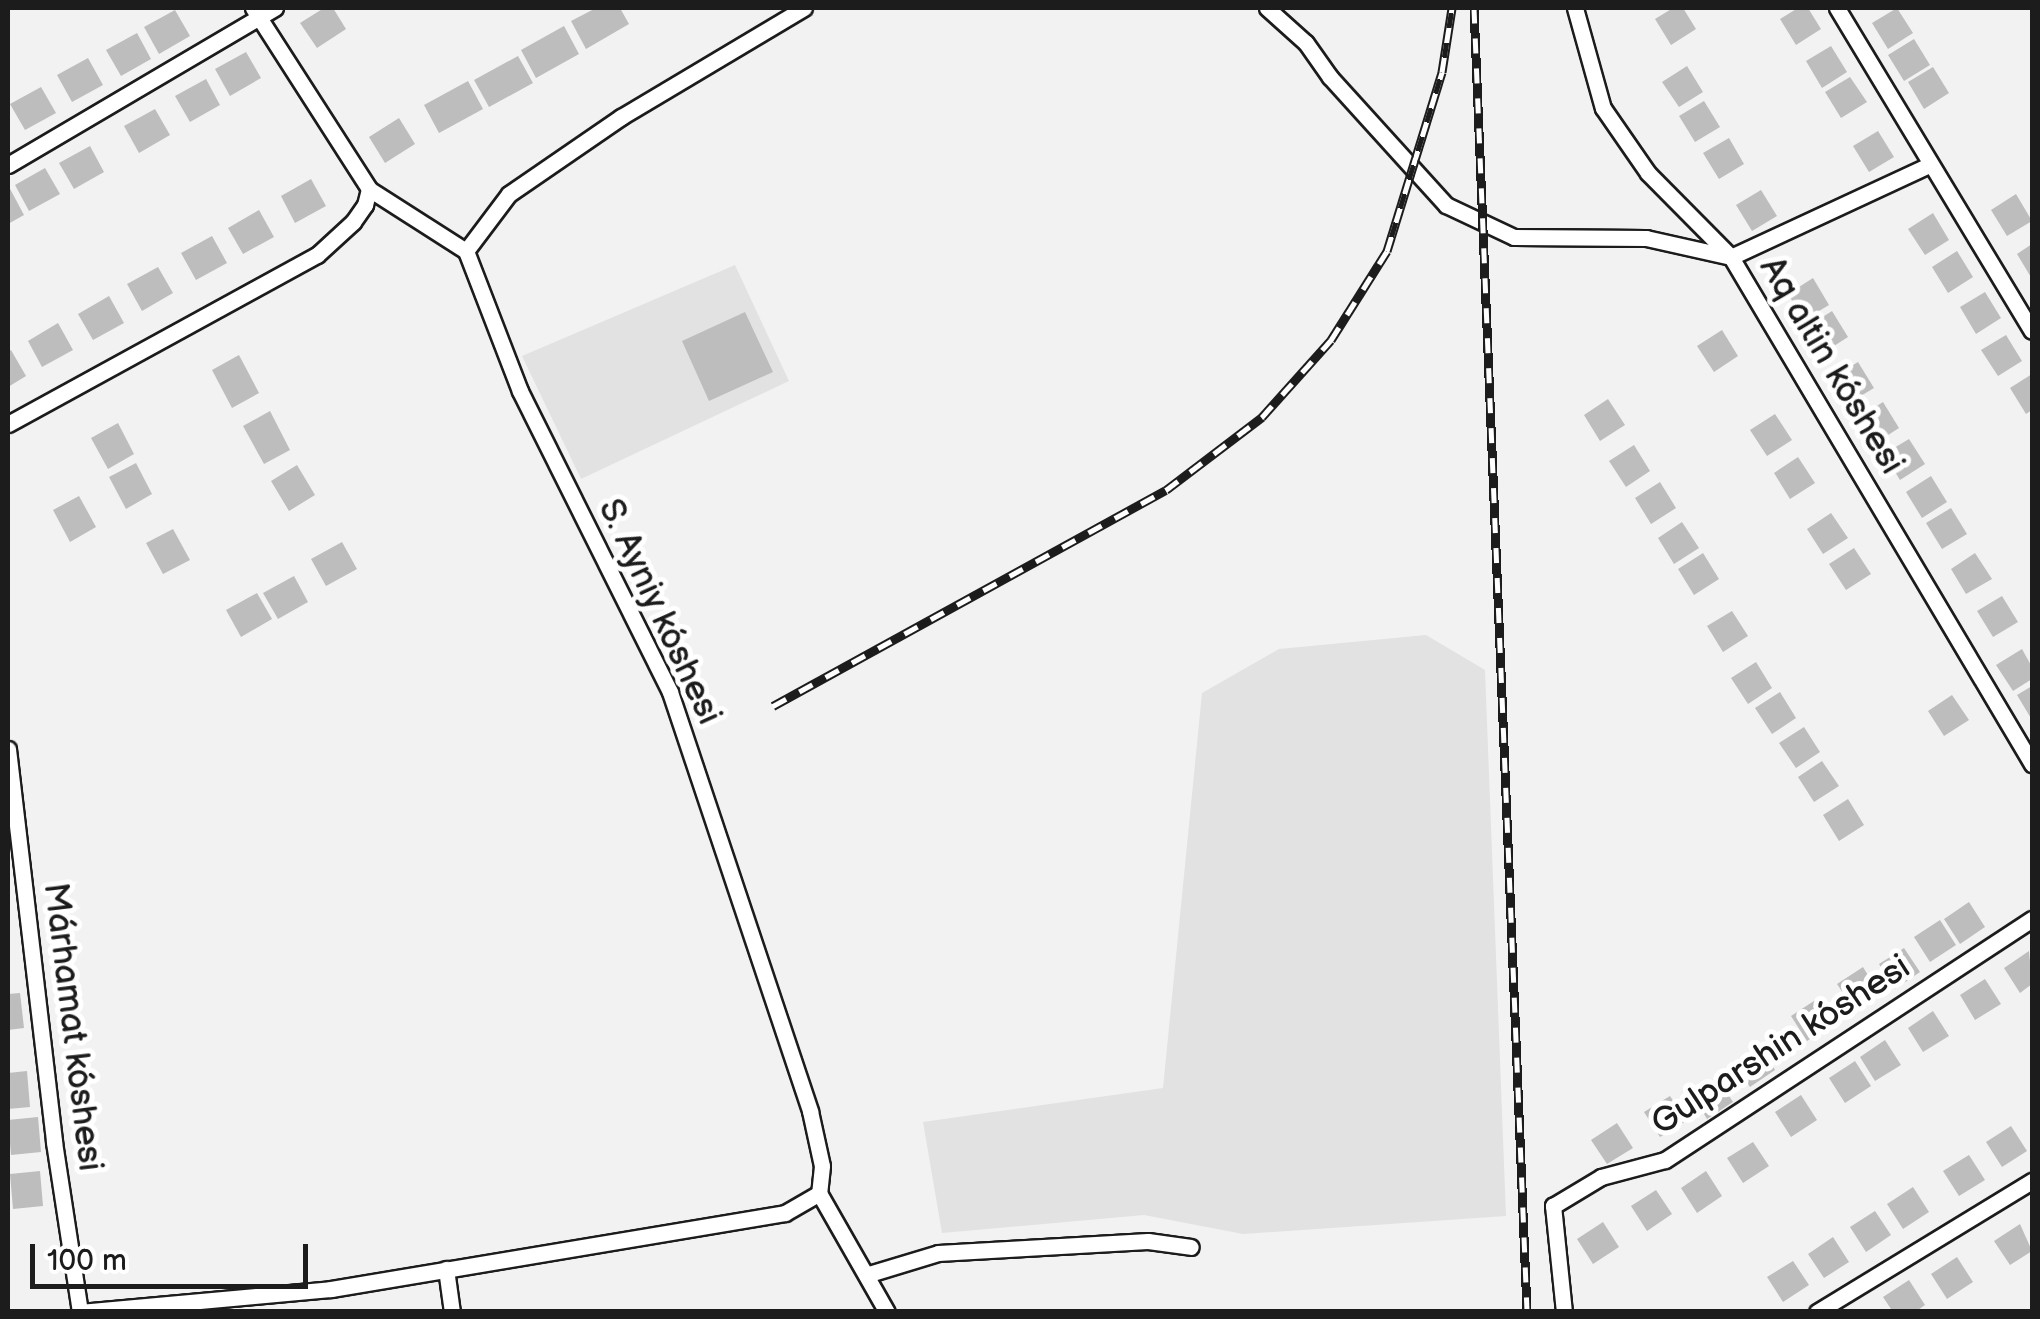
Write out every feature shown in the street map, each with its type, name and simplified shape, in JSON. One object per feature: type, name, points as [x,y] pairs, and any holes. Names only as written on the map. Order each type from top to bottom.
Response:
[{"type":"street","points":[[8,165],[256,12],[275,8]]},
{"type":"street","points":[[256,12],[369,190],[466,251],[509,194],[621,117],[804,8]]},
{"type":"street","points":[[1267,8],[1306,43],[1330,77],[1446,205],[1514,237],[1646,238],[1731,257],[1929,164]]},
{"type":"street","name":"Aq altin kóshesi","points":[[1575,8],[1603,108],[1648,173],[1731,257],[2032,764]]},
{"type":"street","points":[[1838,8],[2032,331]]},
{"type":"street","points":[[8,424],[317,255],[353,222],[365,205],[369,190]]},
{"type":"street","name":"S. Ayniy kóshesi","points":[[466,251],[520,391],[670,692],[810,1112],[822,1166],[819,1192],[869,1274],[887,1312]]},
{"type":"street","name":"Márhamat kóshesi","points":[[8,749],[54,1142],[80,1312]]},
{"type":"street","name":"Gulparshin kóshesi","points":[[1564,1312],[1553,1206],[1601,1176],[1665,1160],[2032,919]]},
{"type":"street","points":[[1817,1312],[2032,1181]]},
{"type":"street","points":[[80,1312],[331,1288],[446,1270],[785,1213],[819,1192]]},
{"type":"street","points":[[869,1274],[938,1253],[1136,1241],[1191,1247]]},
{"type":"street","points":[[446,1270],[452,1312]]},
{"type":"shaded area","points":[[735,265],[789,381],[581,479],[522,356]]},
{"type":"shaded area","points":[[1426,635],[1485,670],[1506,1216],[1243,1234],[1144,1215],[942,1233],[923,1122],[1163,1088],[1202,693],[1279,649]]},
{"type":"building","points":[[324,8],[333,8],[346,29],[317,48],[300,23]]},
{"type":"building","points":[[596,8],[620,8],[629,24],[586,49],[571,21]]},
{"type":"building","points":[[1673,8],[1683,8],[1696,29],[1671,45],[1655,19]]},
{"type":"building","points":[[1798,8],[1808,8],[1821,29],[1796,45],[1780,19]]},
{"type":"building","points":[[1897,8],[1913,33],[1888,49],[1872,23]]},
{"type":"building","points":[[175,10],[190,36],[159,54],[144,27]]},
{"type":"building","points":[[564,26],[579,54],[536,78],[521,50]]},
{"type":"building","points":[[137,33],[151,59],[121,76],[106,50]]},
{"type":"building","points":[[1914,39],[1930,65],[1904,81],[1888,55]]},
{"type":"building","points":[[1831,46],[1847,72],[1822,88],[1806,61]]},
{"type":"building","points":[[246,52],[261,78],[230,96],[215,69]]},
{"type":"building","points":[[518,56],[533,83],[489,107],[474,80]]},
{"type":"building","points":[[88,58],[103,85],[72,102],[57,75]]},
{"type":"building","points":[[1687,66],[1703,92],[1679,107],[1662,82]]},
{"type":"building","points":[[1933,67],[1949,93],[1924,109],[1908,82]]},
{"type":"building","points":[[1850,77],[1867,102],[1841,118],[1825,92]]},
{"type":"building","points":[[206,79],[220,105],[190,122],[175,96]]},
{"type":"building","points":[[468,81],[483,109],[439,133],[424,105]]},
{"type":"building","points":[[41,87],[56,113],[25,130],[10,104]]},
{"type":"building","points":[[1704,101],[1720,127],[1695,142],[1679,116]]},
{"type":"building","points":[[155,109],[170,135],[139,153],[124,126]]},
{"type":"building","points":[[399,118],[415,144],[385,163],[369,137]]},
{"type":"building","points":[[1878,131],[1894,157],[1869,172],[1853,146]]},
{"type":"building","points":[[1729,138],[1744,164],[1719,179],[1703,153]]},
{"type":"building","points":[[90,146],[104,172],[74,189],[59,163]]},
{"type":"building","points":[[45,168],[60,194],[29,211],[15,185]]},
{"type":"building","points":[[311,179],[326,206],[295,223],[281,196]]},
{"type":"building","points":[[8,185],[24,215],[8,224]]},
{"type":"building","points":[[1761,190],[1777,216],[1752,231],[1736,205]]},
{"type":"building","points":[[2016,194],[2032,221],[2007,236],[1991,210]]},
{"type":"building","points":[[259,210],[274,237],[243,254],[228,228]]},
{"type":"building","points":[[1933,213],[1949,240],[1925,255],[1908,229]]},
{"type":"building","points":[[212,236],[227,263],[196,280],[181,253]]},
{"type":"building","points":[[2032,244],[2032,279],[2017,254]]},
{"type":"building","points":[[1957,251],[1973,277],[1948,293],[1932,267]]},
{"type":"building","points":[[158,267],[173,293],[142,311],[127,284]]},
{"type":"building","points":[[1813,278],[1829,305],[1804,320],[1788,294]]},
{"type":"building","points":[[1985,292],[2001,318],[1976,334],[1960,307]]},
{"type":"building","points":[[109,296],[124,323],[93,340],[78,314]]},
{"type":"building","points":[[1832,311],[1848,337],[1823,353],[1807,327]]},
{"type":"building","points":[[745,312],[773,372],[709,401],[682,341]]},
{"type":"building","points":[[58,323],[73,350],[42,367],[28,341]]},
{"type":"building","points":[[1722,330],[1738,356],[1714,372],[1697,346]]},
{"type":"building","points":[[2006,335],[2022,361],[1998,376],[1981,350]]},
{"type":"building","points":[[11,350],[26,376],[8,387],[8,352]]},
{"type":"building","points":[[239,355],[259,393],[232,408],[212,370]]},
{"type":"building","points":[[1858,362],[1874,388],[1849,403],[1833,377]]},
{"type":"building","points":[[2032,374],[2032,410],[2026,414],[2010,388]]},
{"type":"building","points":[[1608,399],[1625,425],[1600,441],[1584,415]]},
{"type":"building","points":[[1883,402],[1899,428],[1874,444],[1858,418]]},
{"type":"building","points":[[270,411],[290,450],[264,464],[243,426]]},
{"type":"building","points":[[1775,414],[1792,440],[1767,456],[1750,430]]},
{"type":"building","points":[[118,423],[134,454],[108,469],[91,438]]},
{"type":"building","points":[[1909,439],[1925,464],[1900,480],[1884,454]]},
{"type":"building","points":[[1634,445],[1650,471],[1626,487],[1609,461]]},
{"type":"building","points":[[1798,457],[1815,483],[1790,499],[1774,473]]},
{"type":"building","points":[[136,463],[152,494],[126,509],[109,477]]},
{"type":"building","points":[[297,465],[315,495],[289,511],[271,481]]},
{"type":"building","points":[[1931,476],[1947,502],[1922,518],[1906,492]]},
{"type":"building","points":[[1660,482],[1676,508],[1651,524],[1635,498]]},
{"type":"building","points":[[79,496],[96,527],[70,542],[53,510]]},
{"type":"building","points":[[1951,508],[1967,534],[1942,549],[1926,523]]},
{"type":"building","points":[[1831,513],[1848,538],[1823,554],[1807,529]]},
{"type":"building","points":[[1682,522],[1699,548],[1674,564],[1658,538]]},
{"type":"building","points":[[173,529],[190,560],[163,574],[146,543]]},
{"type":"building","points":[[342,542],[357,569],[326,586],[311,559]]},
{"type":"building","points":[[1854,548],[1871,574],[1846,590],[1829,564]]},
{"type":"building","points":[[1703,553],[1719,579],[1694,595],[1678,569]]},
{"type":"building","points":[[1975,553],[1992,579],[1966,594],[1951,569]]},
{"type":"building","points":[[294,576],[308,602],[278,619],[263,593]]},
{"type":"building","points":[[257,593],[272,619],[241,637],[226,610]]},
{"type":"building","points":[[2002,596],[2018,622],[1993,637],[1977,611]]},
{"type":"building","points":[[1732,611],[1748,636],[1723,652],[1707,626]]},
{"type":"building","points":[[2022,649],[2032,667],[2032,679],[2013,691],[1996,665]]},
{"type":"building","points":[[1756,662],[1772,688],[1748,704],[1731,678]]},
{"type":"building","points":[[2032,686],[2032,720],[2017,695]]},
{"type":"building","points":[[1780,692],[1796,718],[1772,734],[1755,708]]},
{"type":"building","points":[[1952,695],[1969,720],[1944,736],[1928,711]]},
{"type":"building","points":[[1804,727],[1820,752],[1796,768],[1779,743]]},
{"type":"building","points":[[1822,761],[1839,786],[1814,802],[1798,777]]},
{"type":"building","points":[[1848,799],[1864,825],[1839,841],[1823,815]]},
{"type":"building","points":[[1969,902],[1985,927],[1960,944],[1944,919]]},
{"type":"building","points":[[1940,920],[1956,945],[1930,962],[1914,937]]},
{"type":"building","points":[[1904,948],[1920,972],[1895,989],[1879,964]]},
{"type":"building","points":[[2029,951],[2032,984],[2020,993],[2004,968]]},
{"type":"building","points":[[1863,967],[1878,992],[1853,1008],[1837,984]]},
{"type":"building","points":[[1985,979],[2001,1004],[1975,1020],[1960,995]]},
{"type":"building","points":[[20,993],[24,1028],[8,1030],[8,994]]},
{"type":"building","points":[[1817,999],[1833,1024],[1807,1041],[1791,1016]]},
{"type":"building","points":[[1933,1011],[1949,1036],[1923,1052],[1908,1028]]},
{"type":"building","points":[[1885,1040],[1901,1065],[1875,1081],[1860,1057]]},
{"type":"building","points":[[1760,1045],[1775,1070],[1750,1087],[1734,1062]]},
{"type":"building","points":[[1855,1061],[1871,1086],[1845,1103],[1829,1078]]},
{"type":"building","points":[[27,1071],[30,1107],[8,1109],[8,1073]]},
{"type":"building","points":[[1717,1077],[1733,1102],[1707,1119],[1692,1094]]},
{"type":"building","points":[[1801,1095],[1817,1120],[1791,1137],[1775,1112]]},
{"type":"building","points":[[1670,1096],[1686,1121],[1660,1137],[1644,1112]]},
{"type":"building","points":[[38,1117],[41,1152],[11,1155],[8,1120]]},
{"type":"building","points":[[1617,1123],[1633,1148],[1607,1164],[1591,1140]]},
{"type":"building","points":[[2011,1126],[2027,1151],[2002,1167],[1986,1142]]},
{"type":"building","points":[[1753,1142],[1769,1166],[1743,1183],[1727,1158]]},
{"type":"building","points":[[1969,1155],[1985,1180],[1959,1196],[1943,1171]]},
{"type":"building","points":[[40,1171],[43,1206],[13,1209],[10,1174]]},
{"type":"building","points":[[1706,1171],[1722,1196],[1697,1213],[1681,1188]]},
{"type":"building","points":[[1913,1187],[1929,1212],[1903,1229],[1887,1204]]},
{"type":"building","points":[[1656,1190],[1672,1214],[1647,1231],[1631,1206]]},
{"type":"building","points":[[1875,1211],[1891,1235],[1866,1252],[1850,1227]]},
{"type":"building","points":[[1603,1222],[1619,1247],[1593,1264],[1577,1239]]},
{"type":"building","points":[[2020,1224],[2032,1251],[2010,1265],[1994,1241]]},
{"type":"building","points":[[1833,1237],[1849,1262],[1824,1278],[1808,1254]]},
{"type":"building","points":[[1957,1257],[1973,1282],[1947,1299],[1931,1274]]},
{"type":"building","points":[[1793,1261],[1809,1285],[1783,1302],[1767,1277]]},
{"type":"building","points":[[1909,1280],[1925,1305],[1915,1312],[1893,1312],[1883,1297]]},
{"type":"railway","points":[[773,706],[1166,490],[1262,417],[1331,340],[1387,251],[1442,72],[1452,8]]},
{"type":"railway","points":[[1474,8],[1527,1312]]}]
